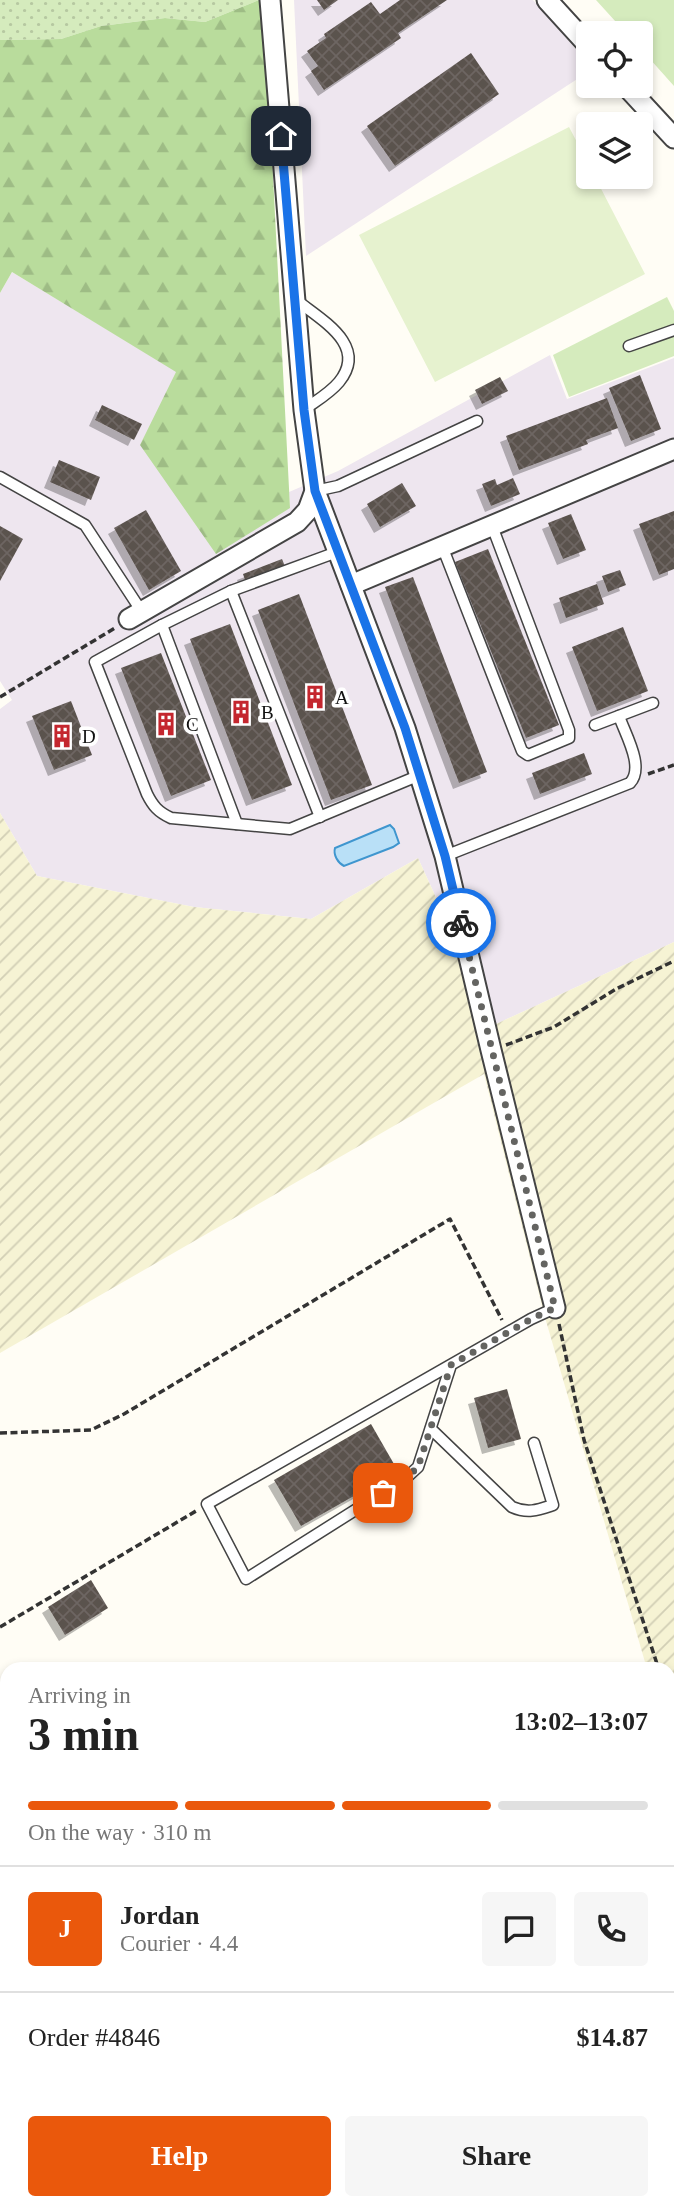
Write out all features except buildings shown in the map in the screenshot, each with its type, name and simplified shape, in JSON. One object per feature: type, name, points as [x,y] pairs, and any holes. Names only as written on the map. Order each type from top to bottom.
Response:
[{"type":"street","points":[[270,0],[304,410],[315,491],[405,728],[445,856],[555,1308]]},
{"type":"street","points":[[547,0],[576,32]]},
{"type":"street","points":[[637,98],[674,138]]},
{"type":"street","points":[[351,585],[674,449]]},
{"type":"street","points":[[136,616],[297,522],[308,510],[315,491]]},
{"type":"lane","points":[[295,299],[339,335],[350,359],[340,380],[304,410]]},
{"type":"lane","points":[[629,346],[674,330]]},
{"type":"lane","points":[[315,491],[338,485],[477,421]]},
{"type":"lane","points":[[0,477],[85,525],[136,616]]},
{"type":"lane","points":[[442,547],[522,751],[528,755],[569,738],[569,730],[492,526]]},
{"type":"lane","points":[[337,552],[231,591],[95,662],[153,806],[160,813],[172,818],[290,829],[420,775]]},
{"type":"lane","points":[[231,591],[320,817]]},
{"type":"lane","points":[[162,625],[237,824]]},
{"type":"lane","points":[[595,725],[653,703]]},
{"type":"lane","points":[[445,856],[620,788],[633,780],[636,771],[633,754],[619,716]]},
{"type":"lane","points":[[451,1365],[418,1467],[406,1478],[246,1579],[207,1504],[451,1365],[509,1332],[555,1308]]},
{"type":"lane","points":[[431,1429],[512,1507],[522,1511],[533,1511],[553,1504],[534,1443]]},
{"type":"path","points":[[0,697],[136,616]]},
{"type":"path","points":[[633,780],[674,765]]},
{"type":"path","points":[[491,1050],[554,1027],[616,989],[674,961]]},
{"type":"path","points":[[0,1433],[91,1430],[450,1219],[509,1332]]},
{"type":"path","points":[[555,1308],[584,1440],[656,1662]]},
{"type":"path","points":[[0,1627],[207,1504]]},
{"type":"shaded area","points":[[294,0],[533,0],[576,49],[576,80],[306,256]]},
{"type":"shaded area","points":[[12,272],[177,372],[290,508],[289,492],[338,471],[550,355],[567,399],[674,358],[674,942],[494,1025],[418,858],[311,919],[194,907],[37,876],[0,813],[0,709],[12,700],[0,681],[0,293]]},
{"type":"shaded area","points":[[0,813],[37,876],[194,907],[311,919],[418,858],[494,1025],[674,942],[674,1662],[645,1662],[544,1314],[484,1074],[0,1353]]},
{"type":"green space","points":[[0,0],[259,0],[205,22],[165,18],[101,26],[61,39],[0,40]]},
{"type":"green space","points":[[264,0],[290,508],[216,554],[140,445],[176,372],[12,272],[0,293],[0,40],[61,39],[101,26],[165,18],[205,22]]},
{"type":"green space","points":[[596,0],[674,0],[674,86],[653,62],[653,21],[615,21]]},
{"type":"green space","points":[[569,127],[576,140],[576,189],[601,189],[645,274],[435,382],[359,235]]},
{"type":"green space","points":[[667,297],[674,311],[674,356],[569,397],[553,355]]},
{"type":"water","points":[[390,825],[399,843],[344,866],[338,861],[335,848]]},
{"type":"way so far","points":[[383,1493],[418,1467],[451,1365],[555,1308],[461,923]]},
{"type":"place","name":"A","points":[[315,697]]},
{"type":"place","name":"B","points":[[241,712]]},
{"type":"place","name":"C","points":[[166,724]]},
{"type":"place","name":"D","points":[[62,736]]},
{"type":"route","points":[[281,136],[304,410],[315,491],[405,728],[445,856],[461,923]]}]
